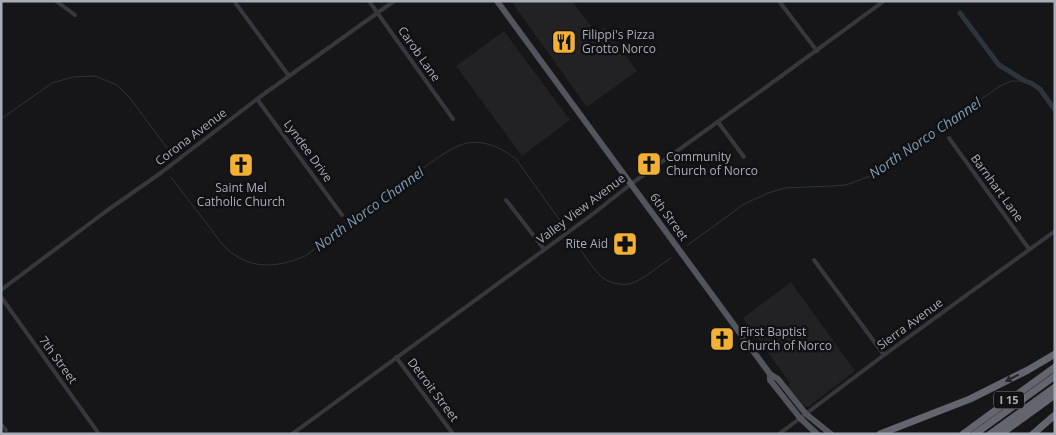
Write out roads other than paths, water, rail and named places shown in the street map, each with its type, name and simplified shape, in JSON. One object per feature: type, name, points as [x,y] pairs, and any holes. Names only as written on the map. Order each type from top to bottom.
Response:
[{"type":"highway","points":[[880,434],[970,399],[1028,370],[1055,354]]},
{"type":"highway","name":"I 15","points":[[963,434],[1055,367]]},
{"type":"highway","points":[[974,434],[1055,376]]},
{"type":"highway","points":[[990,434],[1055,388]]},
{"type":"highway","name":"I 15","points":[[1000,434],[1055,395]]},
{"type":"highway","points":[[1033,434],[1055,415]]},
{"type":"main road","name":"6th Street","points":[[498,1],[770,374],[770,380],[817,434]]},
{"type":"main road","name":"6th Street","points":[[803,416],[831,434]]},
{"type":"street","points":[[56,1],[75,15]]},
{"type":"street","points":[[234,1],[289,76]]},
{"type":"street","name":"Carob Lane","points":[[369,1],[453,119]]},
{"type":"street","name":"Corona Avenue","points":[[1,290],[162,172],[257,99],[394,1]]},
{"type":"street","points":[[779,1],[817,50]]},
{"type":"street","name":"Valley View Avenue","points":[[292,434],[589,217],[631,184],[884,1]]},
{"type":"street","name":"Lyndee Drive","points":[[257,99],[342,215]]},
{"type":"street","points":[[718,122],[744,157]]},
{"type":"street","name":"Barnhart Lane","points":[[949,138],[1030,249]]},
{"type":"street","points":[[506,200],[544,249]]},
{"type":"street","name":"Sierra Avenue","points":[[779,434],[1055,231]]},
{"type":"street","points":[[814,260],[884,356]]},
{"type":"street","name":"7th Street","points":[[1,297],[96,433]]},
{"type":"street","name":"Detroit Street","points":[[396,357],[454,434]]},
{"type":"street","points":[[1,424],[6,430]]},
{"type":"waterway","points":[[960,13],[999,65],[1040,89],[1055,110]]},
{"type":"waterway","name":"North Norco Channel","points":[[1,119],[52,83],[73,77],[95,76],[117,85],[130,98],[170,152]]},
{"type":"waterway","name":"North Norco Channel","points":[[688,245],[744,204],[768,193],[785,188],[846,185],[873,175],[1000,86],[1012,81],[1025,81]]},
{"type":"waterway","name":"North Norco Channel","points":[[171,177],[223,245],[242,259],[262,265],[283,263],[305,256],[435,159],[460,145],[474,142],[493,146],[505,151],[516,159],[564,226]]},
{"type":"waterway","name":"North Norco Channel","points":[[572,238],[599,274],[616,284],[635,282],[671,258]]},
{"type":"place","name":"Filippi's Pizza Grotto Norco","points":[[564,42]]},
{"type":"place","name":"Community Church of Norco","points":[[649,164]]},
{"type":"place","name":"Saint Mel Catholic Church","points":[[241,165]]},
{"type":"place","name":"Rite Aid","points":[[625,244]]},
{"type":"place","name":"First Baptist Church of Norco","points":[[722,339]]}]
